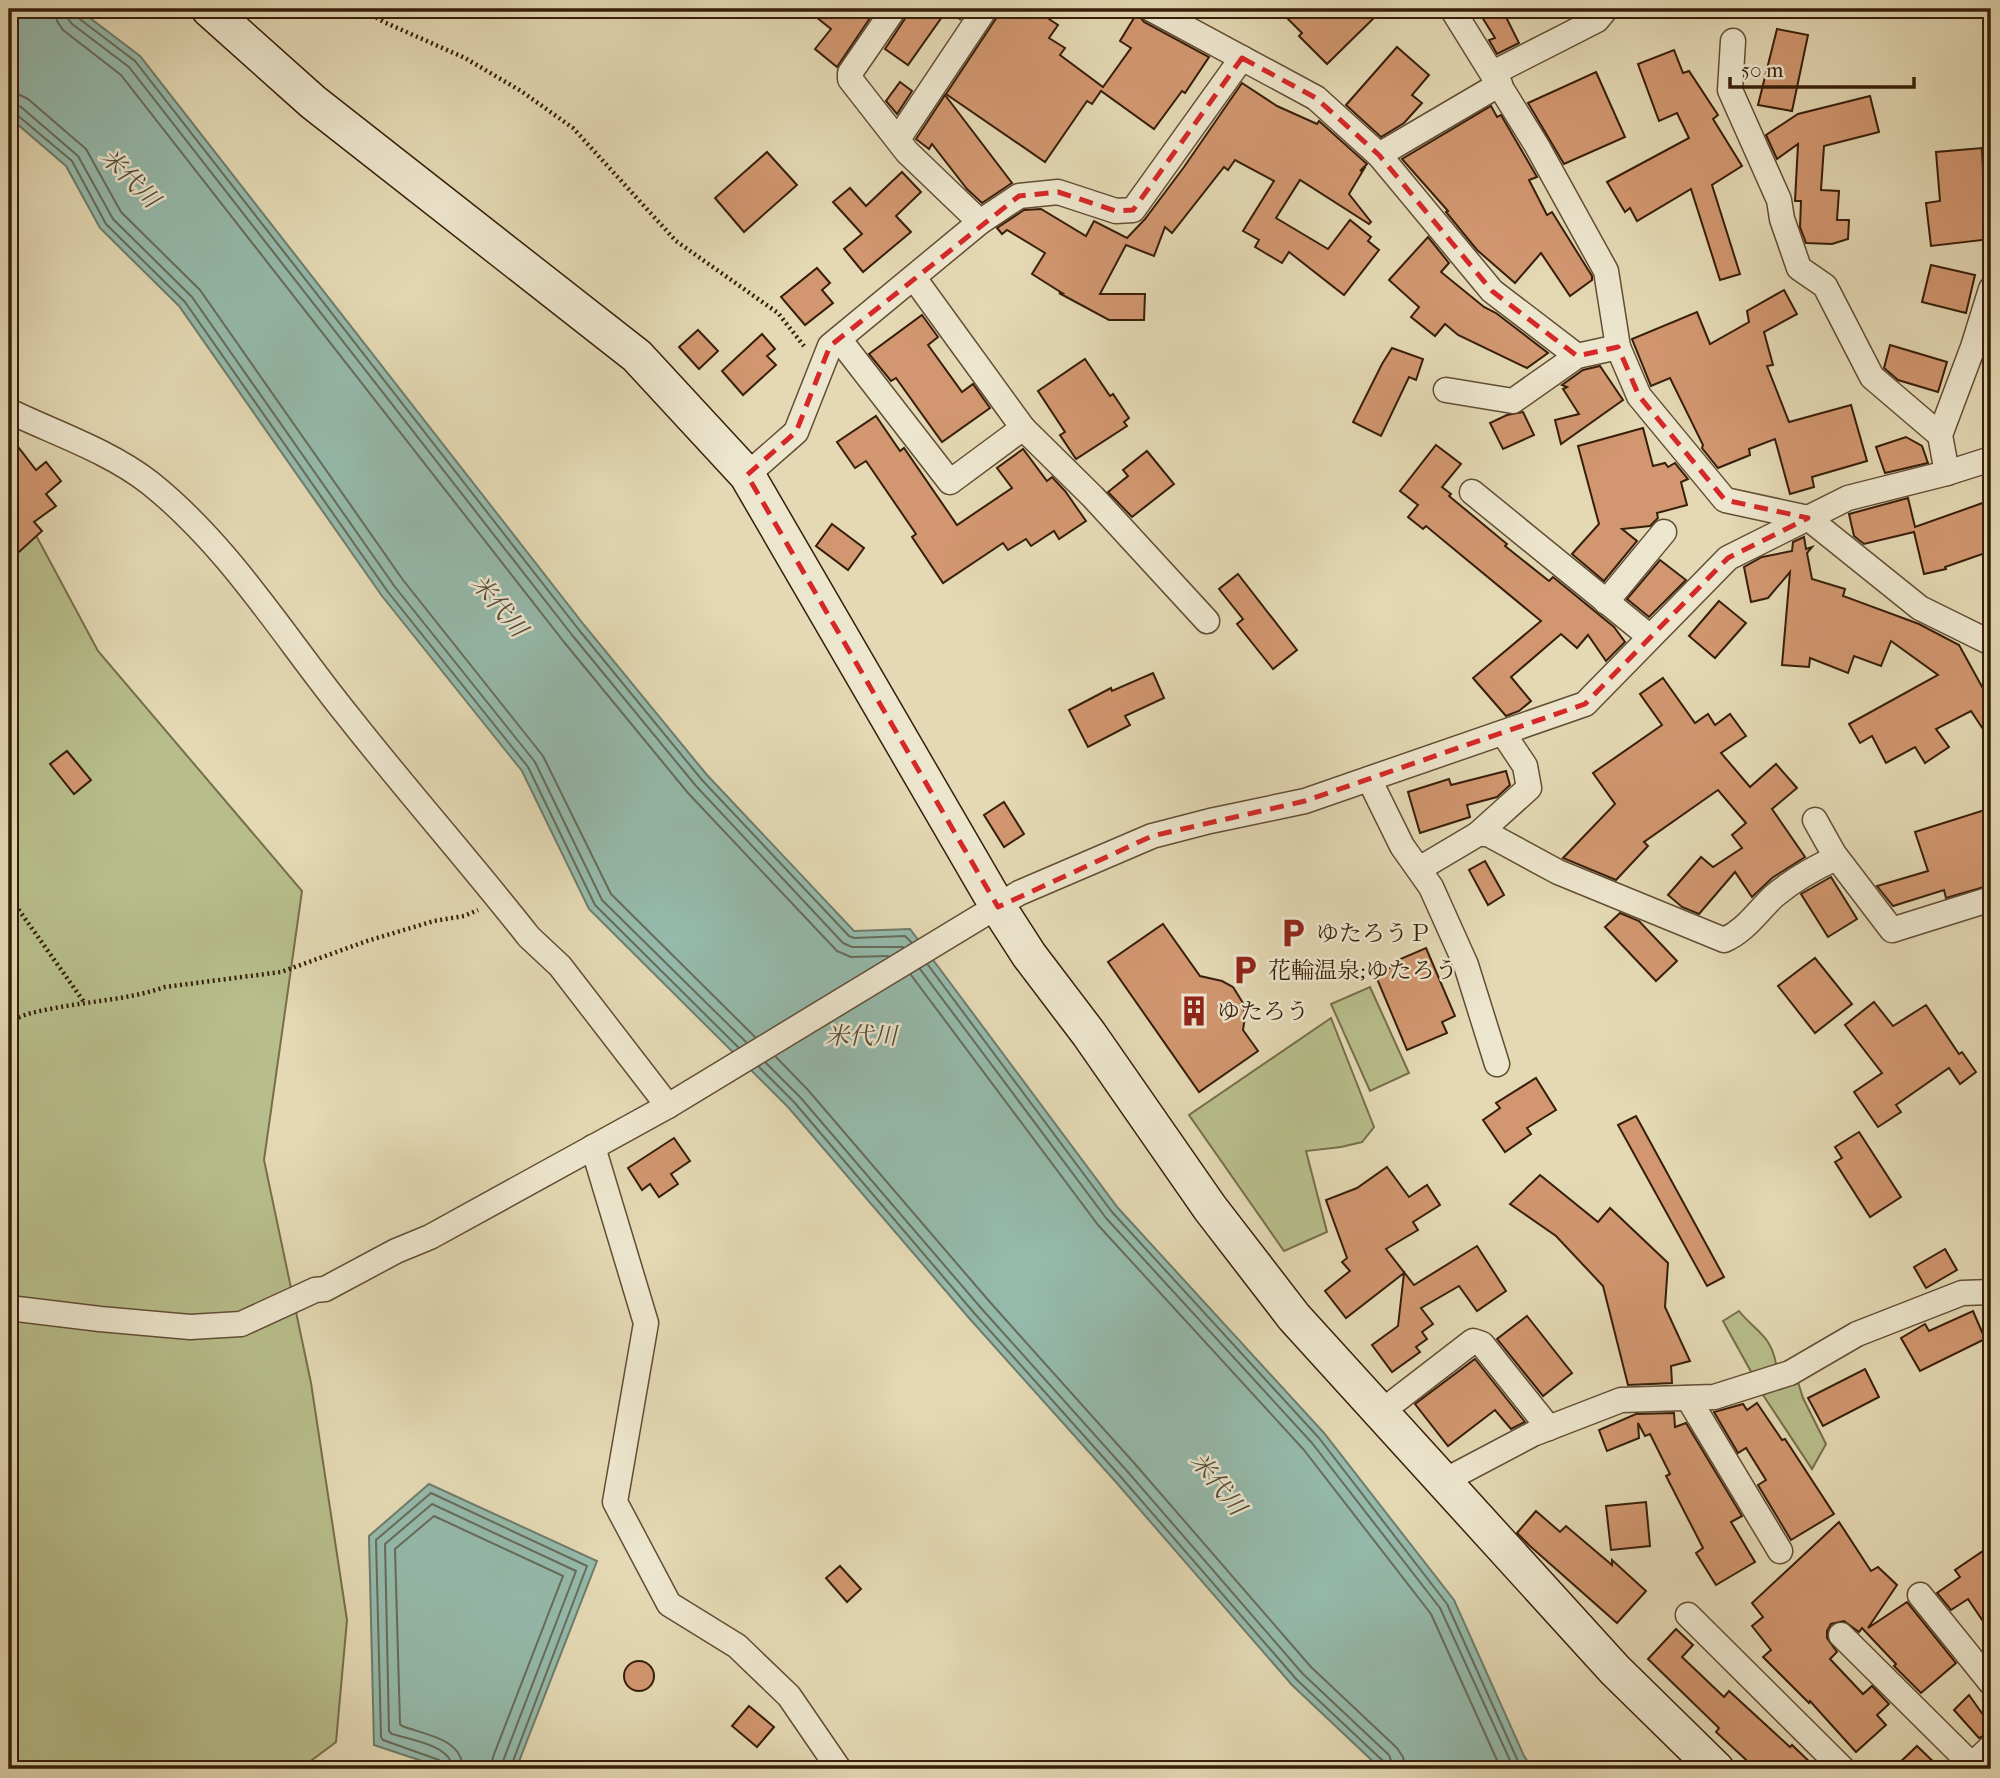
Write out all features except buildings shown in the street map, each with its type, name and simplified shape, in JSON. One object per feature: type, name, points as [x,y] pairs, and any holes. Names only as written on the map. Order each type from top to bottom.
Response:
[{"type":"street","points":[[209,9],[313,102],[637,356],[747,475],[984,915],[1029,955],[1089,1034],[1210,1208],[1294,1317],[1615,1670],[1716,1769]]},
{"type":"street","points":[[894,9],[850,73],[850,79],[907,152],[981,222]]},
{"type":"street","points":[[898,139],[985,9]]},
{"type":"street","points":[[1151,9],[1317,98],[1379,155],[1492,291],[1577,356]]},
{"type":"street","points":[[1452,9],[1497,79],[1606,271],[1618,348],[1639,396],[1725,500],[1808,518],[1920,608],[1991,643]]},
{"type":"street","points":[[1379,155],[1497,79],[1597,20],[1606,9]]},
{"type":"street","points":[[1733,41],[1730,90],[1779,200],[1782,219],[1799,268],[1825,286],[1872,377],[1940,435]]},
{"type":"street","points":[[747,475],[796,432],[830,346],[981,222],[1019,196],[1058,192],[1116,211],[1133,210],[1242,58]]},
{"type":"street","points":[[914,278],[1023,428],[1093,497],[1207,621]]},
{"type":"street","points":[[1947,473],[1940,435],[1973,347],[1991,289]]},
{"type":"street","points":[[839,339],[950,482],[1023,428]]},
{"type":"street","points":[[1446,390],[1513,401],[1577,356],[1618,348]]},
{"type":"street","points":[[9,411],[112,459],[149,482],[196,525],[259,597],[347,715],[529,937],[559,966],[676,1101]]},
{"type":"street","points":[[9,1307],[190,1327],[241,1324],[315,1290],[325,1289],[396,1251],[430,1237],[676,1101],[1019,893],[1152,836],[1304,801],[1585,704],[1728,558],[1848,498],[1947,473],[1991,458]]},
{"type":"street","points":[[1472,492],[1650,637]]},
{"type":"street","points":[[1606,602],[1664,532]]},
{"type":"street","points":[[1419,869],[1478,834],[1529,788],[1525,766],[1503,733]]},
{"type":"street","points":[[1368,779],[1402,846],[1431,887],[1466,965],[1497,1063]]},
{"type":"street","points":[[1815,820],[1836,858],[1892,930],[1991,900]]},
{"type":"street","points":[[1478,834],[1488,834],[1558,872],[1724,940],[1738,934],[1775,895],[1812,869],[1836,858]]},
{"type":"street","points":[[593,1147],[646,1324],[615,1502],[669,1604],[737,1647],[789,1696],[839,1769]]},
{"type":"street","points":[[1444,1480],[1549,1427],[1621,1400],[1714,1397],[1790,1373],[1857,1334],[1962,1293],[1991,1292]]},
{"type":"street","points":[[1381,1412],[1473,1341],[1482,1344],[1549,1427]]},
{"type":"street","points":[[1688,1398],[1780,1551]]},
{"type":"street","points":[[1920,1595],[1991,1683]]},
{"type":"street","points":[[1688,1615],[1843,1769]]},
{"type":"street","points":[[1841,1635],[1972,1765],[1991,1747]]},
{"type":"path","points":[[362,9],[384,22],[466,58],[521,91],[573,128],[677,241],[778,313],[822,368]]},
{"type":"path","points":[[9,895],[84,1002]]},
{"type":"path","points":[[9,1023],[19,1016],[84,1002],[147,993],[165,987],[281,972],[367,940],[464,916],[500,900]]},
{"type":"highlighted area","points":[[1242,58],[1316,98],[1379,155],[1492,291],[1577,356],[1618,347],[1639,396],[1725,500],[1808,518],[1728,558],[1585,704],[1305,801],[1152,836],[998,907],[747,475],[796,432],[830,346],[1019,196],[1058,192],[1116,211],[1133,210]]},
{"type":"green space","points":[[9,485],[98,651],[302,891],[264,1160],[311,1383],[347,1620],[336,1742],[300,1769],[9,1769]]},
{"type":"green space","points":[[1370,987],[1409,1073],[1370,1091],[1331,1004]]},
{"type":"green space","points":[[1331,1018],[1374,1127],[1362,1142],[1306,1151],[1327,1232],[1284,1251],[1189,1115]]},
{"type":"green space","points":[[1739,1311],[1766,1340],[1774,1354],[1776,1364],[1754,1377],[1723,1321]]},
{"type":"green space","points":[[1797,1379],[1803,1398],[1826,1444],[1812,1469],[1763,1395]]},
{"type":"water","name":"米代川","points":[[9,9],[78,9],[140,56],[584,625],[707,775],[854,931],[910,929],[1118,1208],[1324,1433],[1454,1600],[1524,1756],[1533,1769],[1381,1769],[1292,1685],[969,1318],[788,1107],[589,909],[522,771],[382,596],[179,306],[100,228],[66,166],[9,117]]},
{"type":"water","points":[[429,1484],[597,1561],[516,1769],[446,1769],[374,1745],[369,1536]]},
{"type":"place","name":"ゆたろうＰ","points":[[1293,933]]},
{"type":"place","name":"花輪温泉;ゆたろう","points":[[1245,970]]},
{"type":"place","name":"ゆたろう","points":[[1194,1011]]}]
